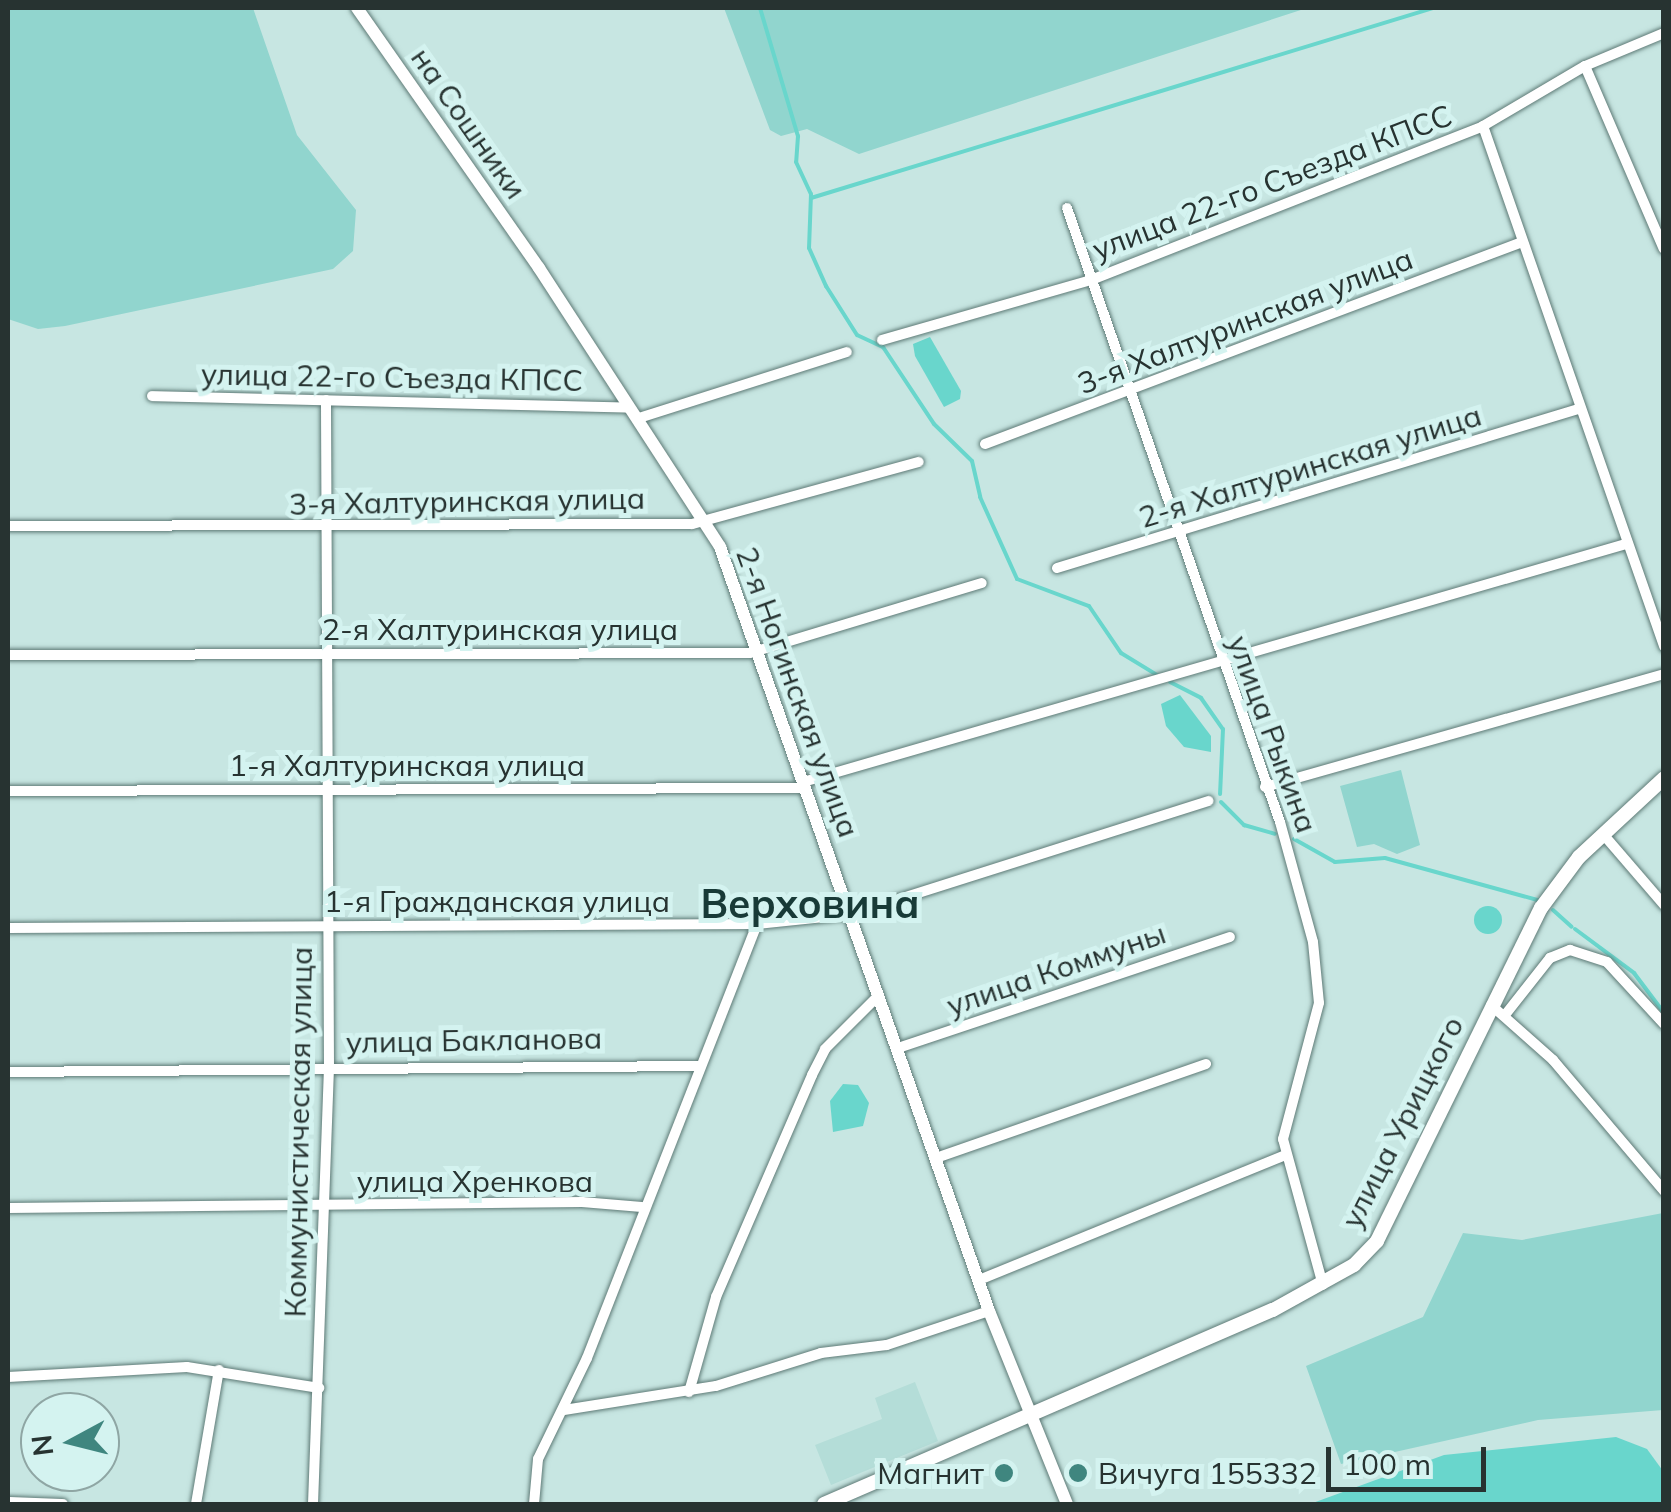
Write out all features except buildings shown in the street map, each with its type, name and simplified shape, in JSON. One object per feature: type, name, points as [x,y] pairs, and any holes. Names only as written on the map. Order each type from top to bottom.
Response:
[{"type":"main road","name":"улица Урицкого","points":[[824,1504],[1029,1419],[1323,1286],[1377,1241],[1541,908],[1603,834],[1664,778]]},
{"type":"street","name":"на Сошники","points":[[358,8],[539,268]]},
{"type":"street","name":"улица 22-го Съезда КПСС","points":[[882,340],[1091,280],[1483,126],[1585,66],[1664,33]]},
{"type":"street","points":[[1585,66],[1664,249]]},
{"type":"street","points":[[1483,126],[1578,409],[1664,646]]},
{"type":"street","name":"улица Рыкина","points":[[1067,208],[1265,787],[1318,967],[1319,1002],[1285,1120],[1285,1154],[1323,1286]]},
{"type":"street","name":"3-я Халтуринская улица","points":[[985,444],[1132,392],[1522,242]]},
{"type":"street","name":"2-я Ногинская улица","points":[[539,268],[706,521],[760,651],[989,1311],[1029,1419],[1067,1504]]},
{"type":"street","name":"улица 22-го Съезда КПСС","points":[[152,396],[635,413],[847,352]]},
{"type":"street","name":"Коммунистическая улица","points":[[312,1504],[326,1207],[328,1067],[326,400]]},
{"type":"street","name":"2-я Халтуринская улица","points":[[1057,568],[1176,535],[1578,409]]},
{"type":"street","name":"3-я Халтуринская улица","points":[[8,526],[325,528],[706,521],[919,462]]},
{"type":"street","name":"1-я Халтуринская улица","points":[[8,791],[805,785],[1220,660],[1626,544]]},
{"type":"street","name":"2-я Халтуринская улица","points":[[8,655],[760,651],[982,583]]},
{"type":"street","points":[[1265,787],[1664,674]]},
{"type":"street","name":"1-я Гражданская улица","points":[[8,928],[757,924],[852,914],[1208,801]]},
{"type":"street","points":[[1603,834],[1664,905]]},
{"type":"street","points":[[534,1504],[534,1470],[564,1410],[757,924]]},
{"type":"street","name":"улица Коммуны","points":[[898,1048],[1230,937]]},
{"type":"street","points":[[1505,1016],[1550,958],[1570,950],[1607,962],[1664,1024]]},
{"type":"street","points":[[688,1392],[716,1297],[812,1075],[825,1049],[879,995]]},
{"type":"street","points":[[1492,1005],[1553,1060],[1664,1191]]},
{"type":"street","points":[[936,1158],[1206,1064]]},
{"type":"street","name":"улица Бакланова","points":[[8,1072],[700,1066]]},
{"type":"street","points":[[978,1280],[1285,1154]]},
{"type":"street","name":"улица Хренкова","points":[[8,1208],[642,1207]]},
{"type":"street","points":[[564,1410],[688,1392],[820,1352],[888,1345],[989,1311]]},
{"type":"street","points":[[196,1504],[220,1370]]},
{"type":"street","points":[[8,1377],[220,1370],[319,1388]]},
{"type":"street","points":[[8,1502],[63,1504]]},
{"type":"shaded area","points":[[8,8],[253,8],[297,135],[356,210],[353,251],[333,269],[65,326],[38,329],[8,319]]},
{"type":"shaded area","points":[[724,8],[1307,8],[859,154],[807,129],[781,136],[770,130]]},
{"type":"shaded area","points":[[930,337],[961,391],[960,399],[944,407],[915,356],[913,344]]},
{"type":"shaded area","points":[[1180,695],[1211,736],[1211,752],[1184,747],[1166,726],[1161,704]]},
{"type":"shaded area","points":[[1401,770],[1420,845],[1397,854],[1374,844],[1357,847],[1340,786]]},
{"type":"shaded area","points":[[1488,906],[1498,910],[1502,920],[1498,930],[1488,934],[1478,930],[1474,920],[1478,910]]},
{"type":"shaded area","points":[[843,1084],[858,1085],[869,1103],[863,1126],[833,1132],[830,1101]]},
{"type":"shaded area","points":[[1663,1213],[1663,1410],[1538,1420],[1341,1464],[1306,1366],[1423,1317],[1463,1233],[1522,1240]]},
{"type":"shaded area","points":[[915,1382],[938,1441],[831,1485],[815,1445],[882,1419],[875,1398]]},
{"type":"shaded area","points":[[1616,1437],[1647,1449],[1663,1471],[1663,1504],[1310,1504],[1444,1455]]},
{"type":"waterway","points":[[760,8],[798,136],[796,162],[811,194],[809,248],[826,286],[857,335],[883,347],[934,424],[972,461],[980,497],[1017,579],[1089,606],[1121,653],[1157,675]]},
{"type":"waterway","points":[[811,198],[1433,8]]},
{"type":"waterway","points":[[1170,682],[1201,698],[1223,729],[1220,794]]},
{"type":"waterway","points":[[1221,802],[1244,825],[1275,834]]},
{"type":"waterway","points":[[1294,839],[1335,862],[1385,858],[1538,900]]},
{"type":"waterway","points":[[1553,910],[1572,927]]},
{"type":"waterway","points":[[1575,929],[1634,973],[1664,1013]]},
{"type":"place","name":"Магнит","points":[[1004,1473]]},
{"type":"place","name":"Вичуга 155332","points":[[1078,1473]]},
{"type":"district","name":"Верховина","points":[[810,903]]}]
